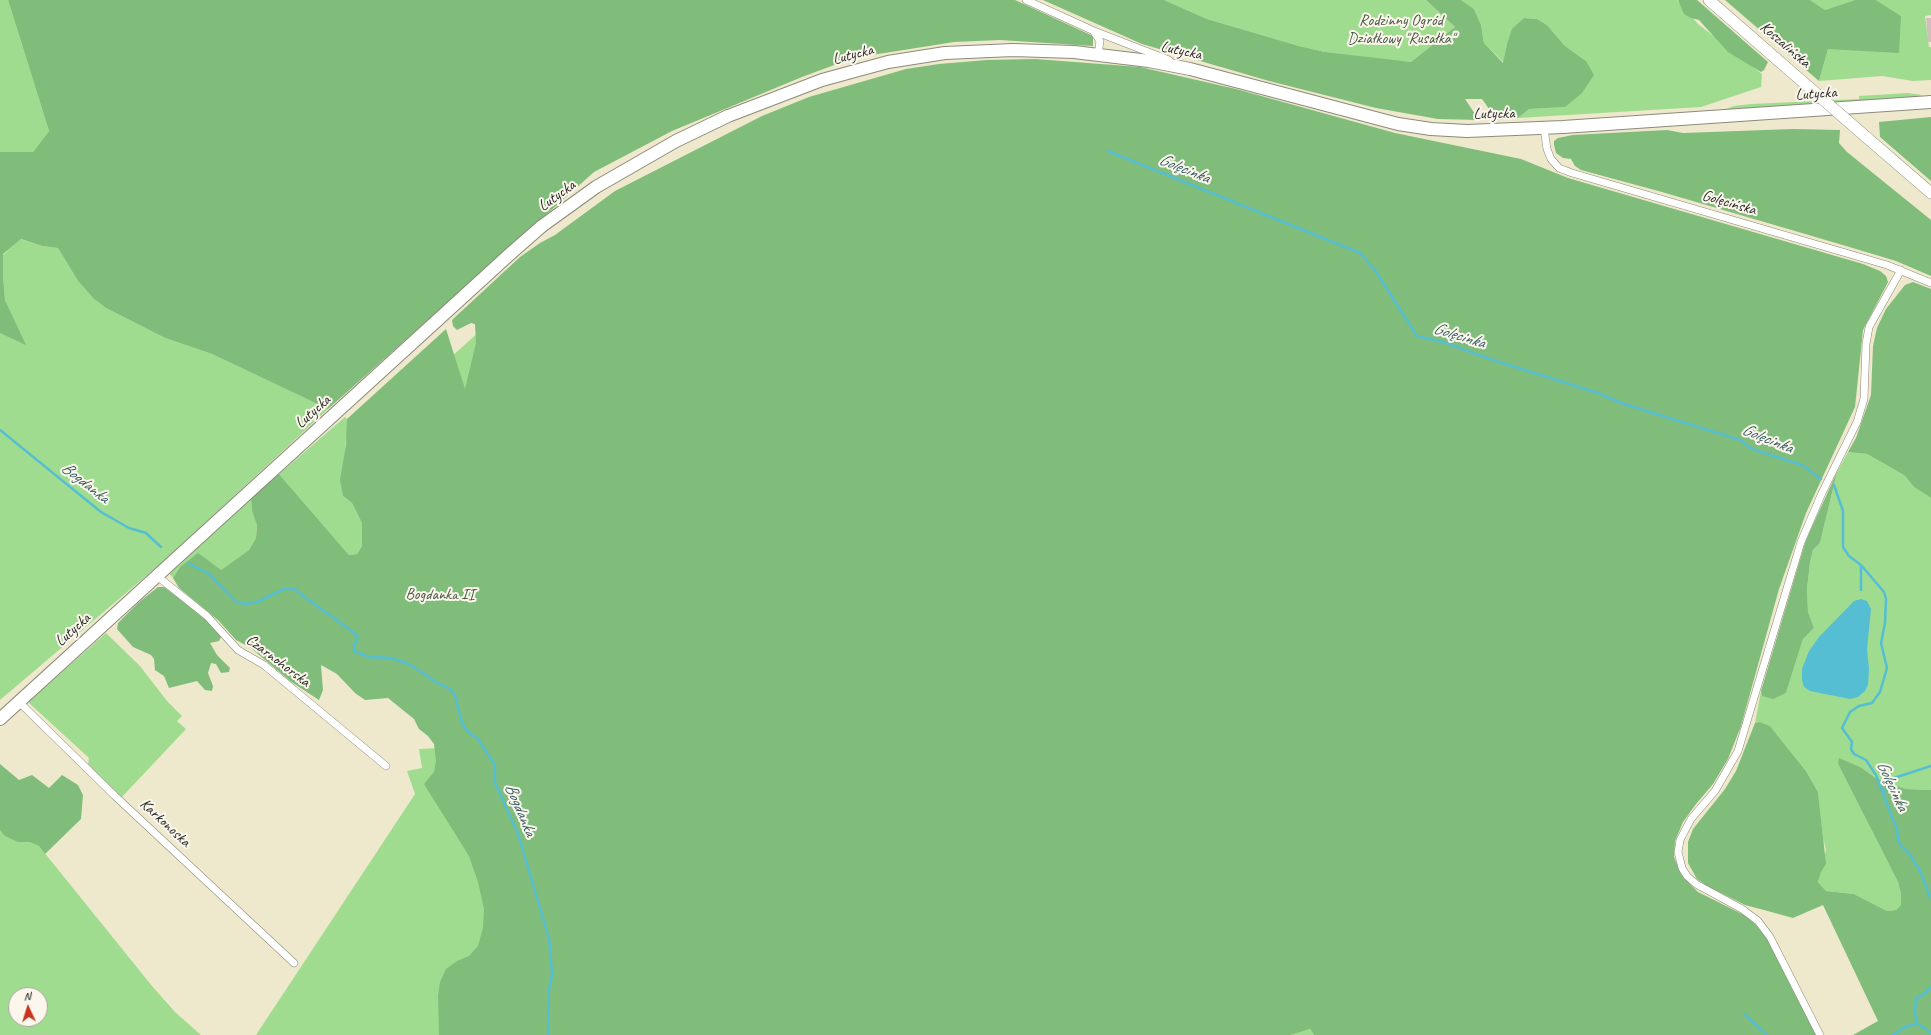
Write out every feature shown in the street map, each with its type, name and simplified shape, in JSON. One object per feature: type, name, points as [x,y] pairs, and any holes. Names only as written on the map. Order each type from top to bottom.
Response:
[{"type":"main road","name":"Lutycka","points":[[0,719],[18,701],[530,237],[596,188],[659,150],[702,128],[761,102],[829,78],[888,62],[940,54],[981,50],[1049,51],[1098,54],[1149,61],[1205,72],[1359,115],[1411,126],[1467,131],[1544,128],[1931,102]]},
{"type":"street","points":[[1026,0],[1094,32],[1205,72]]},
{"type":"street","name":"Koszalińska","points":[[1709,0],[1931,193]]},
{"type":"street","points":[[1094,32],[1100,41],[1098,54]]},
{"type":"street","name":"Golęcińska","points":[[1544,128],[1547,149],[1551,159],[1560,168],[1572,173],[1828,247],[1901,270],[1931,282]]},
{"type":"street","points":[[1820,1035],[1783,961],[1770,937],[1762,926],[1742,909],[1696,884],[1682,868],[1678,852],[1680,840],[1691,819],[1715,791],[1738,751],[1801,542],[1822,493],[1857,422],[1864,399],[1866,344],[1869,327],[1901,270]]},
{"type":"street","name":"Czarnohorska","points":[[157,576],[206,616],[238,650],[264,665],[386,766]]},
{"type":"street","name":"Karkonoska","points":[[18,701],[115,796],[294,963]]},
{"type":"shaded area","points":[[1926,18],[1931,18],[1931,42],[1928,42]]},
{"type":"green space","points":[[0,0],[8,0],[49,131],[33,152],[0,152]]},
{"type":"green space","points":[[8,0],[1015,0],[1093,36],[1093,46],[1000,40],[954,42],[853,58],[802,77],[672,131],[594,172],[328,409],[212,354],[165,338],[106,308],[94,299],[78,281],[58,248],[42,246],[21,239],[3,254],[3,276],[5,300],[26,345],[0,333],[0,152],[33,152],[49,131]]},
{"type":"green space","points":[[1043,0],[1164,0],[1207,19],[1299,46],[1325,52],[1411,62],[1455,27],[1426,0],[1461,0],[1474,9],[1481,25],[1484,43],[1503,63],[1512,29],[1524,18],[1537,19],[1547,25],[1565,46],[1586,61],[1594,75],[1582,93],[1565,107],[1529,109],[1518,118],[1497,120],[1482,99],[1465,99],[1479,120],[1438,119],[1376,108],[1269,81],[1142,44]]},
{"type":"green space","name":"Rodzinny Ogród Działkowy \"Rusałka\"","points":[[1164,0],[1426,0],[1455,27],[1411,62],[1384,60],[1325,52],[1299,46],[1207,19]]},
{"type":"green space","points":[[1461,0],[1677,0],[1698,24],[1762,74],[1761,87],[1701,107],[1518,118],[1529,109],[1565,107],[1586,61],[1565,46],[1547,25],[1537,19],[1524,18],[1507,44],[1504,63],[1484,43],[1481,25],[1474,9]]},
{"type":"green space","points":[[1678,0],[1697,0],[1768,62],[1764,70],[1761,72],[1728,52],[1699,20],[1684,14]]},
{"type":"green space","points":[[1725,0],[1810,0],[1825,10],[1855,0],[1876,0],[1901,16],[1899,53],[1828,49],[1819,81]]},
{"type":"green space","points":[[1810,0],[1855,0],[1825,10]]},
{"type":"green space","points":[[1876,0],[1931,0],[1931,15],[1925,16],[1929,47],[1931,47],[1931,80],[1913,81],[1882,76],[1819,81],[1828,49],[1901,16]]},
{"type":"green space","name":"Bogdanka II","points":[[1035,59],[1140,67],[1236,89],[1395,133],[1521,159],[1568,178],[1863,264],[1880,271],[1886,276],[1888,282],[1863,330],[1855,407],[1806,513],[1779,589],[1741,726],[1728,759],[1713,784],[1683,822],[1675,841],[1674,857],[1681,874],[1688,882],[1698,892],[1744,915],[1753,922],[1767,938],[1816,1035],[1314,1035],[1310,1029],[1291,1035],[439,1035],[438,996],[440,982],[446,969],[457,961],[469,956],[478,946],[483,928],[484,909],[478,882],[469,856],[424,784],[434,772],[436,761],[434,744],[428,736],[419,729],[414,719],[388,698],[365,700],[355,693],[337,674],[321,665],[323,690],[319,700],[290,681],[251,648],[236,640],[219,621],[179,588],[173,578],[180,567],[198,553],[221,570],[249,550],[256,538],[257,525],[252,511],[251,498],[279,474],[349,555],[357,554],[362,546],[362,523],[352,503],[343,496],[340,480],[346,445],[347,419],[446,329],[465,389],[476,343],[475,324],[471,323],[457,330],[453,326],[452,320],[520,257],[540,243],[555,235],[615,191],[762,116],[809,97],[906,69],[939,64],[987,60]]},
{"type":"green space","points":[[1908,93],[1922,95],[1912,98],[1723,110],[1734,106],[1751,104],[1859,99],[1859,96]]},
{"type":"green space","points":[[1931,117],[1931,181],[1880,137],[1879,122]]},
{"type":"green space","points":[[1793,129],[1840,130],[1839,143],[1847,152],[1931,220],[1931,276],[1896,261],[1662,192],[1581,170],[1575,166],[1571,159],[1563,158],[1556,153],[1554,145],[1554,141],[1558,138],[1573,135],[1667,130],[1683,133]]},
{"type":"green space","points":[[20,239],[42,246],[58,248],[78,281],[94,299],[106,308],[165,338],[212,354],[328,409],[166,559],[0,700],[0,309],[24,342],[5,300],[3,276],[3,255]]},
{"type":"green space","points":[[1913,282],[1931,289],[1931,498],[1914,487],[1904,475],[1867,454],[1848,452],[1856,438],[1871,395],[1873,346],[1877,328],[1886,309],[1905,285]]},
{"type":"green space","name":"Bogdanka II","points":[[512,302],[762,1035],[256,1035],[415,794],[407,771],[422,768],[419,749],[441,748],[395,527],[346,439],[343,496],[352,503],[362,523],[362,546],[357,554],[349,555],[279,474],[345,417],[347,419],[347,439],[388,414]]},
{"type":"green space","points":[[1848,452],[1867,454],[1904,475],[1914,487],[1931,498],[1931,790],[1906,789],[1877,779],[1862,768],[1838,764],[1898,882],[1901,894],[1901,905],[1896,910],[1887,911],[1854,894],[1826,891],[1818,882],[1826,850],[1823,838],[1818,792],[1806,771],[1770,726],[1760,722],[1755,723],[1761,691],[1762,696],[1786,693],[1803,639],[1814,628],[1808,612],[1807,589],[1810,562],[1813,550],[1820,543],[1837,472]]},
{"type":"green space","points":[[1837,472],[1820,543],[1813,550],[1810,562],[1807,589],[1808,612],[1814,628],[1803,639],[1786,693],[1773,699],[1762,696],[1761,691],[1806,540]]},
{"type":"green space","points":[[251,498],[252,511],[257,524],[256,538],[249,550],[221,570],[180,567],[173,578],[168,572]]},
{"type":"green space","points":[[158,587],[164,587],[195,610],[222,635],[219,641],[210,643],[217,655],[230,668],[229,672],[221,673],[216,664],[211,663],[208,673],[213,686],[212,691],[205,690],[197,681],[169,688],[164,676],[155,670],[154,659],[151,655],[133,647],[117,629],[118,623],[138,603]]},
{"type":"green space","points":[[106,633],[140,666],[167,701],[182,716],[177,721],[186,729],[121,798],[88,764],[89,758],[28,702]]},
{"type":"green space","points":[[1760,722],[1770,726],[1806,771],[1818,792],[1826,864],[1821,872],[1818,882],[1826,891],[1854,894],[1887,911],[1896,910],[1901,905],[1901,894],[1898,882],[1838,764],[1839,758],[1862,768],[1877,779],[1906,789],[1931,790],[1931,1035],[1853,1035],[1878,1021],[1823,905],[1793,918],[1745,905],[1707,886],[1697,879],[1688,863],[1688,842],[1693,829],[1725,789],[1736,771],[1755,723]]},
{"type":"green space","points":[[0,764],[19,780],[32,775],[49,788],[62,775],[78,785],[83,795],[81,819],[45,854],[39,846],[30,842],[18,842],[5,836],[0,830]]},
{"type":"green space","points":[[0,826],[39,846],[152,986],[175,1012],[201,1035],[0,1035]]},
{"type":"green space","points":[[1310,1029],[1314,1035],[1291,1035]]},
{"type":"water","points":[[1861,599],[1867,601],[1871,609],[1867,649],[1869,669],[1868,685],[1865,691],[1858,697],[1850,699],[1810,691],[1804,687],[1802,680],[1802,669],[1809,651],[1819,637],[1854,601]]},
{"type":"waterway","name":"Golęcinka","points":[[1108,151],[1360,253],[1375,270],[1417,336],[1443,342],[1493,360],[1598,393],[1621,403],[1740,440],[1752,449],[1802,465],[1821,479]]},
{"type":"waterway","name":"Bogdanka","points":[[0,430],[101,512],[129,528],[146,533],[161,547]]},
{"type":"waterway","name":"Golęcinka","points":[[1834,485],[1843,511],[1843,547],[1849,556],[1861,565],[1884,592],[1886,599],[1885,623],[1881,643],[1887,668],[1880,692],[1872,703],[1859,706],[1850,712],[1842,728],[1852,742],[1851,749],[1854,754],[1866,760],[1876,775],[1897,827],[1898,841],[1909,853],[1921,873],[1931,899]]},
{"type":"waterway","name":"Bogdanka","points":[[188,563],[209,574],[236,602],[246,604],[257,602],[284,589],[294,589],[357,635],[354,651],[369,657],[391,658],[411,665],[436,682],[450,689],[455,695],[462,723],[468,732],[478,739],[495,765],[495,783],[518,834],[549,938],[552,975],[549,990],[548,1035]]},
{"type":"waterway","points":[[1861,566],[1861,590]]},
{"type":"waterway","points":[[1883,793],[1894,778],[1931,766]]},
{"type":"waterway","name":"Golęcinka","points":[[1931,987],[1923,995],[1916,998],[1915,1013],[1917,1023],[1931,1033]]},
{"type":"waterway","points":[[1744,1014],[1767,1035]]},
{"type":"waterway","points":[[1893,1035],[1903,1028],[1917,1023]]}]
